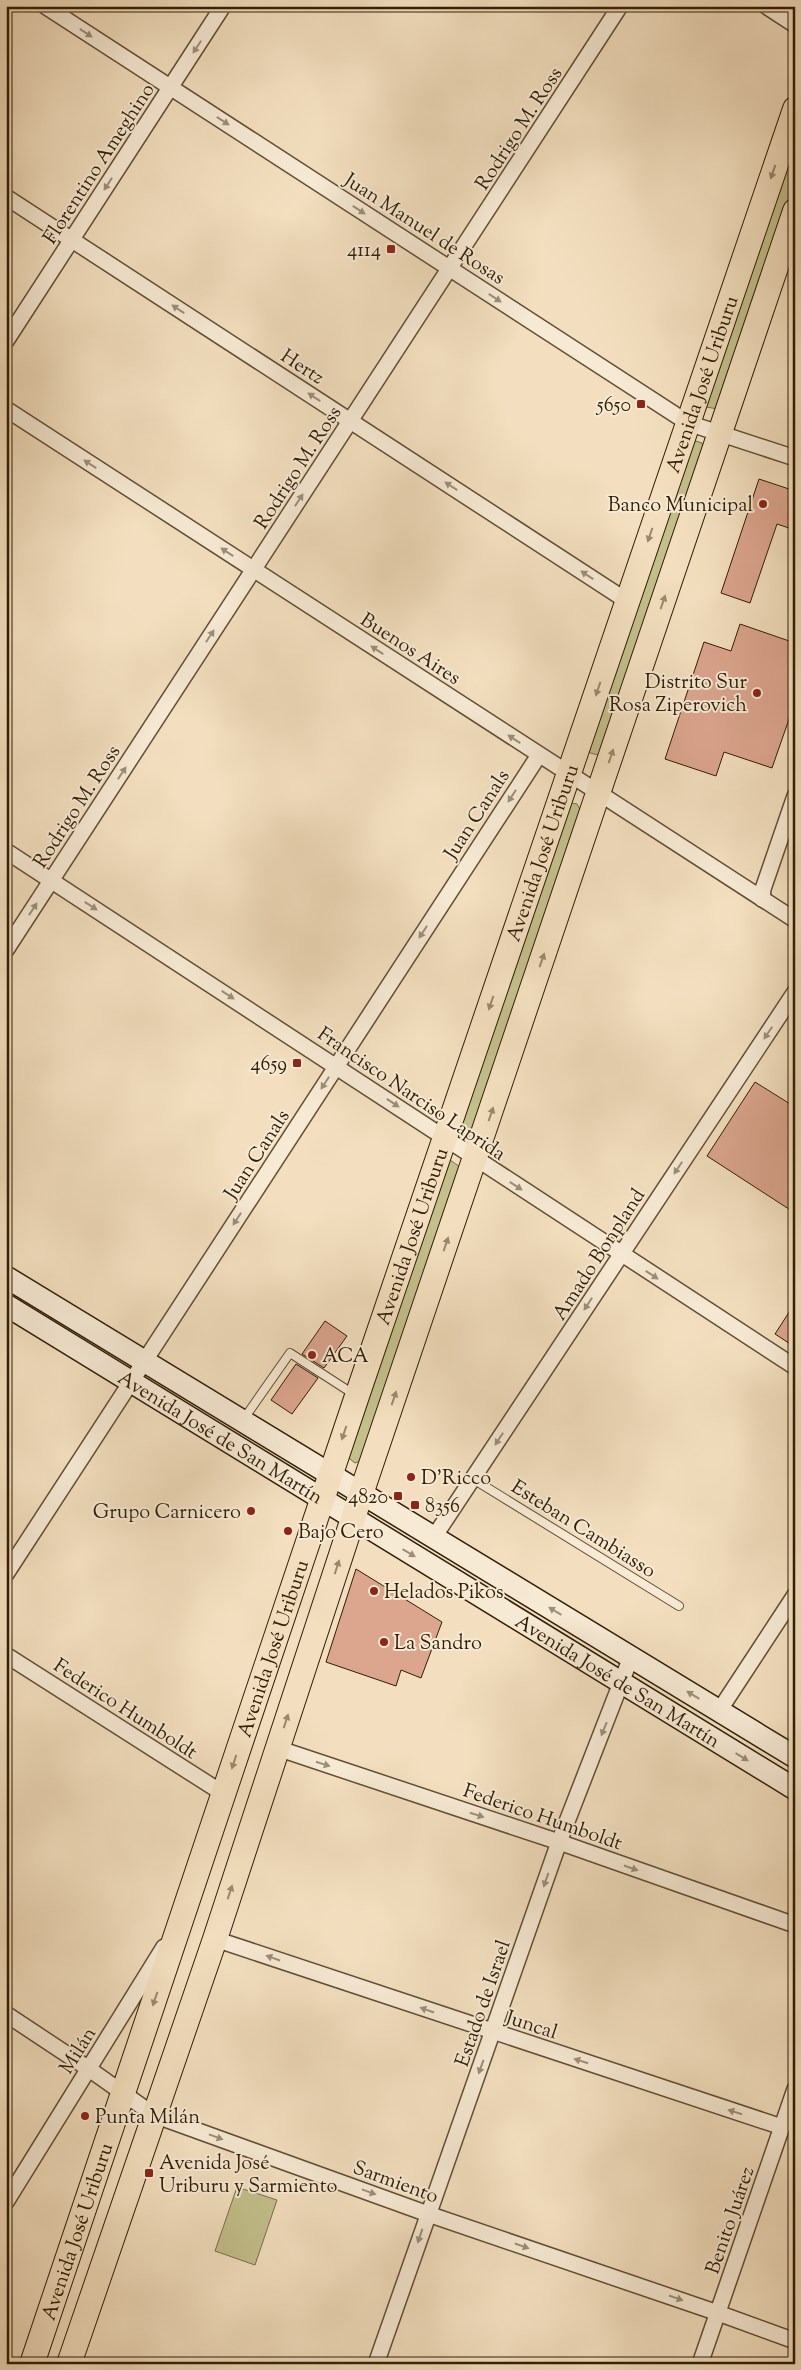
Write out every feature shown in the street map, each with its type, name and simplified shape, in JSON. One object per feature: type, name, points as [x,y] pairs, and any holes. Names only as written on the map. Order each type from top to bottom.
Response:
[{"type":"main road","name":"Avenida José Uriburu","points":[[32,2364],[330,1475],[795,109]]},
{"type":"main road","name":"Avenida José Uriburu","points":[[69,2364],[215,1939],[352,1519],[795,210]]},
{"type":"main road","name":"Avenida José de San Martín","points":[[6,1278],[795,1757]]},
{"type":"main road","name":"Avenida José de San Martín","points":[[6,1304],[352,1519],[795,1789]]},
{"type":"street","name":"Juan Manuel de Rosas","points":[[45,6],[688,423],[795,458]]},
{"type":"street","name":"Florentino Ameghino","points":[[6,341],[223,6]]},
{"type":"street","name":"Rodrigo M. Ross","points":[[6,950],[620,6]]},
{"type":"street","points":[[766,6],[795,25]]},
{"type":"street","name":"Hertz","points":[[6,197],[628,601]]},
{"type":"street","name":"Buenos Aires","points":[[6,409],[795,920]]},
{"type":"street","name":"Juan Canals","points":[[6,1574],[539,755]]},
{"type":"street","points":[[762,899],[763,889],[795,796]]},
{"type":"street","name":"Francisco Narciso Laprida","points":[[6,851],[337,1066],[475,1160],[795,1367]]},
{"type":"street","name":"Amado Bonpland","points":[[434,1537],[795,992]]},
{"type":"street","points":[[719,1711],[795,1595]]},
{"type":"street","name":"Federico Humboldt","points":[[6,1655],[224,1794]]},
{"type":"street","name":"Estado de Israel","points":[[376,2364],[559,1842],[631,1657]]},
{"type":"street","name":"Federico Humboldt","points":[[277,1748],[559,1842],[795,1925]]},
{"type":"street","name":"Milán","points":[[6,2202],[182,1918]]},
{"type":"street","name":"Juncal","points":[[215,1939],[493,2033],[782,2127]]},
{"type":"street","name":"Sarmiento","points":[[6,2014],[154,2115],[428,2214],[718,2313],[795,2342]]},
{"type":"street","name":"Benito Juárez","points":[[700,2364],[795,2089]]},
{"type":"lane","points":[[242,1421],[290,1353],[357,1396]]},
{"type":"lane","name":"Esteban Cambiasso","points":[[473,1479],[679,1606]]},
{"type":"shaded area","points":[[795,132],[795,185],[718,409],[706,407]]},
{"type":"shaded area","points":[[696,441],[702,443],[703,448],[602,749],[598,755],[590,753],[587,749],[692,444]]},
{"type":"shaded area","points":[[571,803],[577,804],[581,811],[476,1126],[470,1130],[461,1124]]},
{"type":"shaded area","points":[[450,1160],[460,1167],[360,1461],[355,1463],[346,1456]]},
{"type":"shaded area","points":[[237,2187],[277,2200],[255,2265],[215,2251]]},
{"type":"building","points":[[759,479],[795,491],[795,530],[777,524],[750,603],[721,593]]},
{"type":"building","points":[[740,624],[795,643],[795,702],[772,768],[724,752],[716,776],[665,759],[704,642],[731,651]]},
{"type":"building","points":[[755,1082],[795,1107],[795,1213],[707,1156]]},
{"type":"building","points":[[795,1303],[795,1347],[775,1334]]},
{"type":"building","points":[[325,1321],[347,1336],[324,1368],[302,1354]]},
{"type":"building","points":[[296,1364],[318,1378],[292,1414],[271,1400]]},
{"type":"building","name":"La Sandro","points":[[356,1569],[442,1622],[421,1678],[401,1670],[396,1686],[326,1662]]},
{"type":"place","name":"4114","points":[[391,249]]},
{"type":"place","name":"5650","points":[[641,404]]},
{"type":"place","name":"Banco Municipal","points":[[763,504]]},
{"type":"place","name":"Distrito Sur Rosa Ziperovich","points":[[757,693]]},
{"type":"place","name":"4659","points":[[297,1063]]},
{"type":"place","name":"ACA","points":[[312,1355]]},
{"type":"place","name":"D'Ricco","points":[[411,1477]]},
{"type":"place","name":"4820","points":[[398,1496]]},
{"type":"place","name":"8356","points":[[415,1505]]},
{"type":"place","name":"Grupo Carnicero","points":[[251,1511]]},
{"type":"place","name":"Bajo Cero","points":[[288,1531]]},
{"type":"place","name":"Helados Pikos","points":[[374,1591]]},
{"type":"place","name":"La Sandro","points":[[384,1642]]},
{"type":"place","name":"Punta Milán","points":[[85,2116]]},
{"type":"place","name":"Avenida José Uriburu y Sarmiento","points":[[149,2173]]}]
